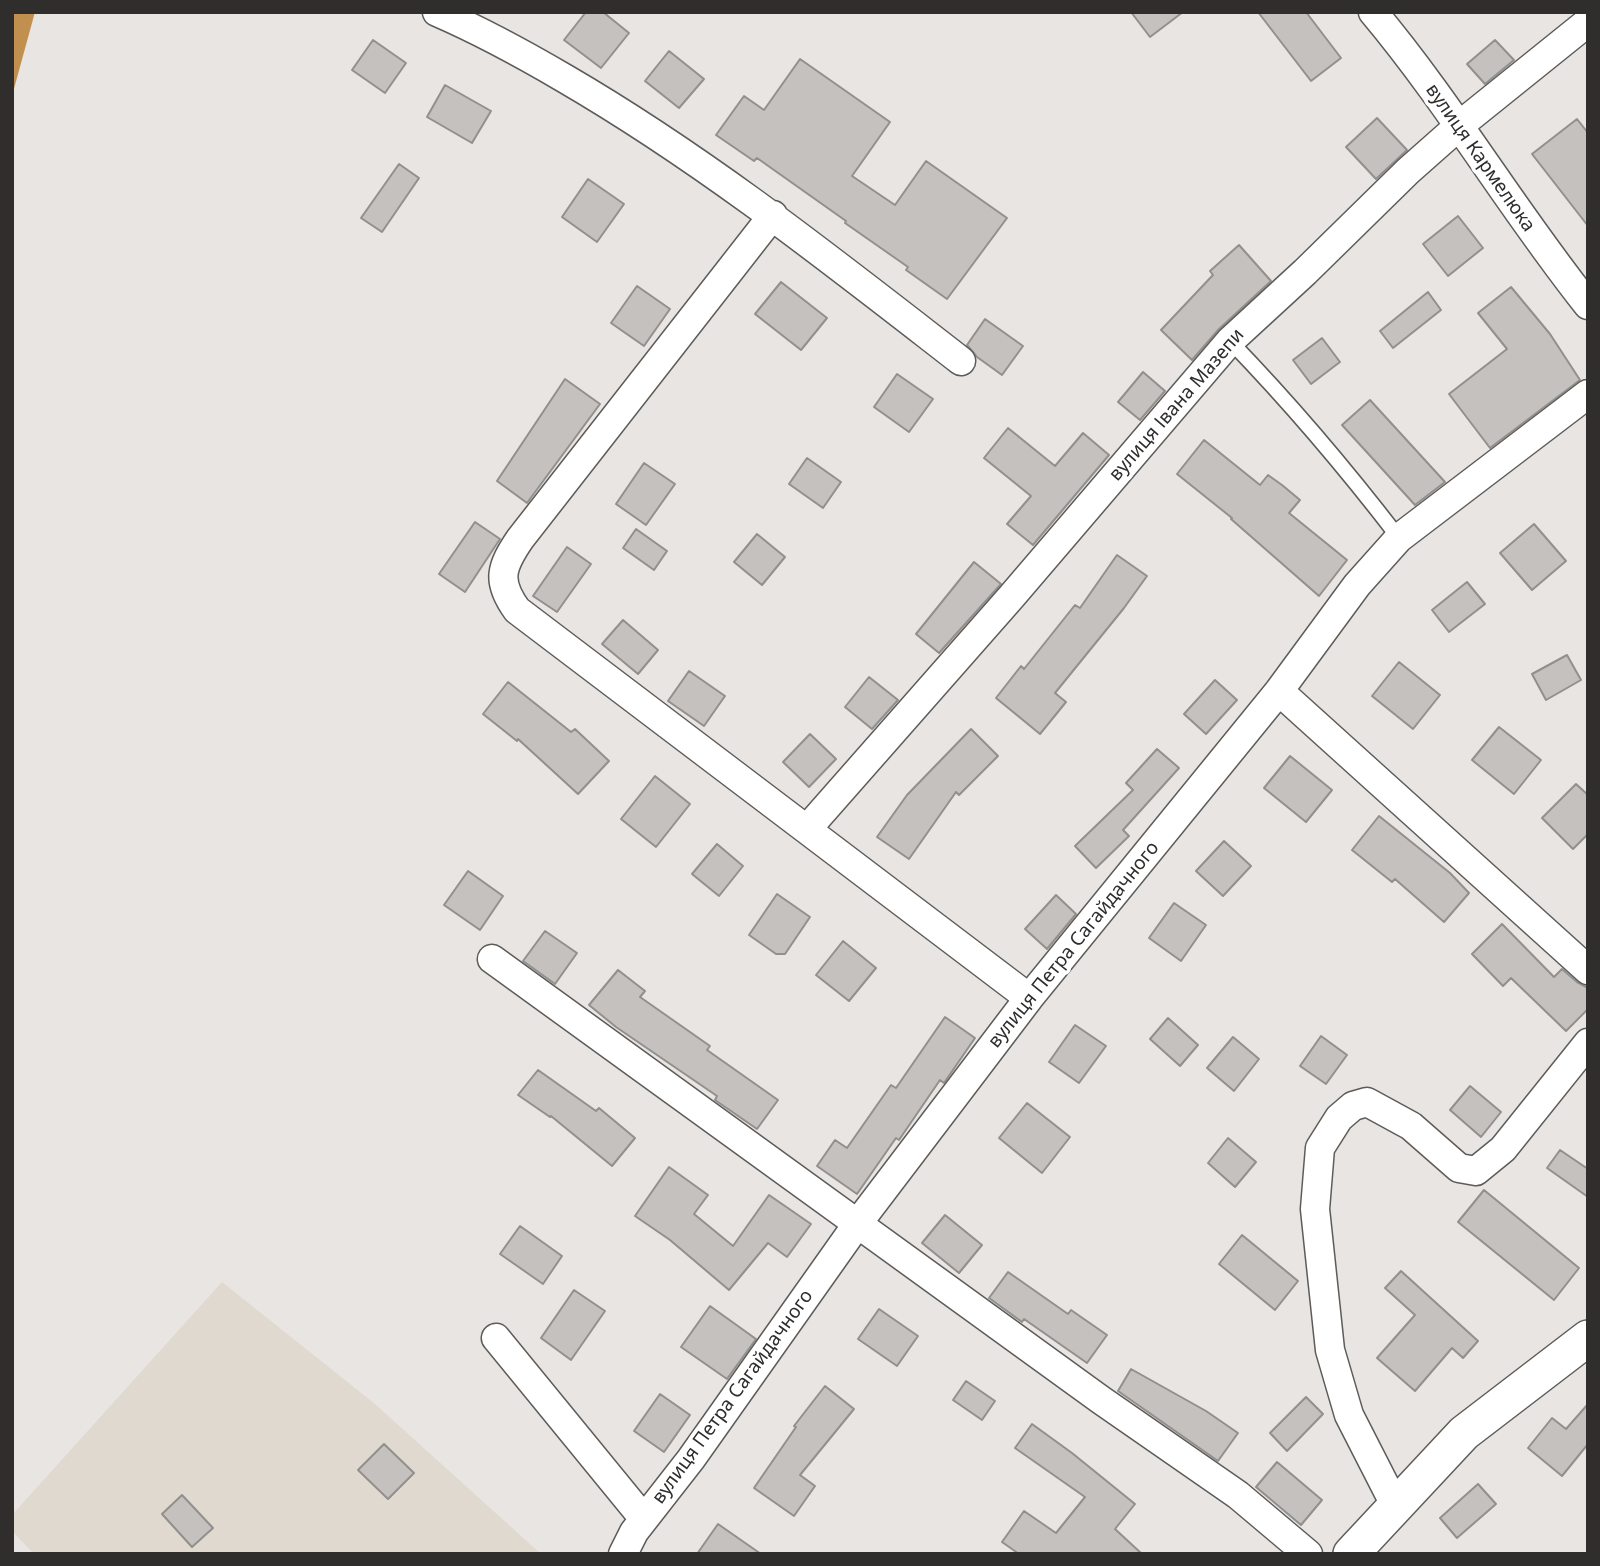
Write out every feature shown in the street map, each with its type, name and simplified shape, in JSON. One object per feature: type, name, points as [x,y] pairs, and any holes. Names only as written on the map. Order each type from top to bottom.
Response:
[{"type":"street","points":[[437,12],[522,54],[700,163],[773,215],[961,361]]},
{"type":"street","name":"вулиця Кармелюка","points":[[1373,12],[1460,125],[1546,253],[1588,305]]},
{"type":"street","name":"вулиця Івана Мазепи","points":[[807,829],[1012,596],[1230,341],[1408,171],[1460,125],[1588,22]]},
{"type":"street","points":[[773,215],[520,539],[505,561],[502,583],[517,610],[1029,998]]},
{"type":"street","name":"вулиця Петра Сагайдачного","points":[[623,1554],[634,1532],[691,1459],[858,1223],[1029,998],[1279,691],[1357,584],[1399,538],[1588,394]]},
{"type":"street","points":[[1279,691],[1588,970]]},
{"type":"street","points":[[492,959],[1101,1400],[1238,1495],[1308,1554]]},
{"type":"street","points":[[1395,1505],[1349,1415],[1330,1350],[1315,1209],[1320,1148],[1339,1118],[1353,1106],[1367,1102],[1410,1126],[1459,1168],[1476,1171],[1503,1149],[1588,1043]]},
{"type":"street","points":[[496,1338],[644,1519]]},
{"type":"street","points":[[1351,1554],[1464,1433],[1588,1338]]},
{"type":"lane","points":[[1230,341],[1283,396],[1343,465],[1399,538]]},
{"type":"shaded area","points":[[12,12],[35,12],[12,96]]},
{"type":"shaded area","points":[[222,1282],[375,1404],[541,1554],[34,1554],[12,1531],[12,1515]]},
{"type":"building","points":[[586,12],[603,12],[629,33],[601,68],[564,40]]},
{"type":"building","points":[[1131,12],[1183,12],[1150,37]]},
{"type":"building","points":[[1258,12],[1306,12],[1341,58],[1311,81]]},
{"type":"building","points":[[373,40],[406,63],[385,93],[352,70]]},
{"type":"building","points":[[1495,40],[1514,60],[1485,84],[1467,64]]},
{"type":"building","points":[[669,51],[704,79],[679,108],[645,81]]},
{"type":"building","points":[[800,59],[890,122],[852,176],[895,205],[926,161],[1007,218],[947,299],[906,270],[908,267],[845,223],[846,221],[757,158],[754,161],[716,135],[744,96],[764,110]]},
{"type":"building","points":[[445,85],[491,111],[472,143],[427,117]]},
{"type":"building","points":[[1377,118],[1407,150],[1376,179],[1346,147]]},
{"type":"building","points":[[1577,119],[1588,133],[1588,226],[1532,154]]},
{"type":"building","points":[[399,164],[419,178],[382,232],[361,218]]},
{"type":"building","points":[[588,179],[624,204],[597,242],[562,217]]},
{"type":"building","points":[[1458,216],[1483,248],[1448,276],[1423,244]]},
{"type":"building","points":[[1239,245],[1271,281],[1219,329],[1192,360],[1161,330],[1213,275],[1210,271]]},
{"type":"building","points":[[781,282],[827,318],[801,350],[755,314]]},
{"type":"building","points":[[637,286],[670,309],[644,346],[611,323]]},
{"type":"building","points":[[1511,287],[1550,334],[1580,380],[1490,448],[1449,394],[1507,349],[1478,313]]},
{"type":"building","points":[[1428,292],[1441,310],[1393,348],[1380,331]]},
{"type":"building","points":[[985,319],[1023,346],[1002,375],[977,357],[967,345]]},
{"type":"building","points":[[1322,338],[1340,362],[1311,384],[1293,360]]},
{"type":"building","points":[[1143,372],[1165,391],[1140,420],[1118,402]]},
{"type":"building","points":[[897,374],[933,399],[909,432],[874,407]]},
{"type":"building","points":[[565,379],[600,404],[527,503],[497,481]]},
{"type":"building","points":[[1370,400],[1445,482],[1415,505],[1342,425]]},
{"type":"building","points":[[1008,428],[1055,466],[1083,433],[1109,455],[1033,545],[1007,524],[1031,496],[984,458]]},
{"type":"building","points":[[1204,440],[1260,485],[1268,475],[1300,500],[1289,513],[1347,560],[1319,596],[1232,518],[1177,474]]},
{"type":"building","points":[[807,458],[841,482],[823,508],[789,484]]},
{"type":"building","points":[[644,463],[675,484],[646,525],[616,504]]},
{"type":"building","points":[[475,522],[500,539],[465,592],[439,574]]},
{"type":"building","points":[[1534,524],[1566,561],[1532,590],[1500,553]]},
{"type":"building","points":[[636,529],[667,551],[654,570],[623,548]]},
{"type":"building","points":[[757,534],[785,557],[762,585],[734,562]]},
{"type":"building","points":[[567,547],[591,564],[557,612],[533,596]]},
{"type":"building","points":[[1117,555],[1147,576],[1055,693],[1066,702],[1040,734],[996,698],[1021,666],[1024,669],[1075,605],[1080,608]]},
{"type":"building","points":[[974,562],[1001,584],[939,653],[916,634]]},
{"type":"building","points":[[1467,582],[1485,604],[1449,632],[1432,610]]},
{"type":"building","points":[[623,620],[658,650],[638,674],[602,644]]},
{"type":"building","points":[[1567,655],[1581,680],[1546,700],[1532,674]]},
{"type":"building","points":[[1399,662],[1440,695],[1413,729],[1372,696]]},
{"type":"building","points":[[689,671],[725,696],[704,726],[668,701]]},
{"type":"building","points":[[869,677],[898,700],[872,729],[845,707]]},
{"type":"building","points":[[1215,680],[1237,700],[1206,734],[1184,714]]},
{"type":"building","points":[[508,682],[571,732],[575,729],[609,761],[578,794],[518,739],[517,741],[483,714]]},
{"type":"building","points":[[1499,727],[1541,760],[1514,794],[1472,760]]},
{"type":"building","points":[[971,729],[998,756],[959,795],[956,792],[909,859],[877,837],[907,795]]},
{"type":"building","points":[[810,734],[836,759],[809,787],[783,762]]},
{"type":"building","points":[[1157,749],[1179,768],[1123,830],[1129,836],[1096,868],[1075,846],[1133,790],[1126,783]]},
{"type":"building","points":[[1290,756],[1332,790],[1306,822],[1264,788]]},
{"type":"building","points":[[655,776],[690,804],[656,847],[621,819]]},
{"type":"building","points":[[1576,784],[1588,795],[1588,834],[1573,849],[1542,818]]},
{"type":"building","points":[[1379,816],[1450,873],[1469,893],[1444,922],[1395,879],[1392,882],[1352,850]]},
{"type":"building","points":[[1224,841],[1251,866],[1223,896],[1196,871]]},
{"type":"building","points":[[717,844],[743,866],[719,896],[692,874]]},
{"type":"building","points":[[468,871],[503,896],[480,930],[444,905]]},
{"type":"building","points":[[777,894],[810,917],[785,954],[776,954],[749,935]]},
{"type":"building","points":[[1056,895],[1076,914],[1047,949],[1025,929]]},
{"type":"building","points":[[1174,903],[1206,925],[1181,961],[1149,938]]},
{"type":"building","points":[[1502,924],[1554,977],[1562,969],[1588,988],[1588,1009],[1566,1031],[1511,978],[1503,986],[1472,954]]},
{"type":"building","points":[[545,931],[577,953],[555,984],[523,961]]},
{"type":"building","points":[[843,941],[876,968],[849,1001],[816,975]]},
{"type":"building","points":[[618,970],[645,991],[640,997],[710,1046],[707,1050],[778,1100],[757,1129],[715,1100],[717,1096],[616,1027],[589,1005]]},
{"type":"building","points":[[945,1017],[975,1038],[944,1083],[940,1080],[899,1140],[896,1138],[857,1194],[817,1166],[835,1140],[847,1148],[891,1085],[896,1088]]},
{"type":"building","points":[[1168,1018],[1198,1045],[1180,1066],[1150,1039]]},
{"type":"building","points":[[1075,1025],[1106,1046],[1079,1083],[1049,1062]]},
{"type":"building","points":[[1321,1036],[1347,1055],[1326,1084],[1300,1066]]},
{"type":"building","points":[[1233,1037],[1259,1059],[1234,1091],[1207,1068]]},
{"type":"building","points":[[538,1070],[596,1111],[599,1108],[635,1138],[612,1166],[551,1116],[518,1095]]},
{"type":"building","points":[[1470,1086],[1501,1112],[1481,1137],[1450,1110]]},
{"type":"building","points":[[1027,1103],[1070,1137],[1042,1173],[999,1138]]},
{"type":"building","points":[[1228,1138],[1256,1162],[1235,1187],[1208,1163]]},
{"type":"building","points":[[1560,1150],[1588,1169],[1588,1197],[1547,1168]]},
{"type":"building","points":[[669,1167],[708,1195],[694,1214],[733,1246],[769,1195],[811,1224],[787,1257],[768,1243],[729,1290],[670,1240],[635,1216]]},
{"type":"building","points":[[1484,1190],[1579,1268],[1554,1300],[1458,1222]]},
{"type":"building","points":[[945,1215],[982,1245],[959,1273],[922,1243]]},
{"type":"building","points":[[520,1226],[562,1256],[543,1284],[500,1254]]},
{"type":"building","points":[[1242,1235],[1298,1281],[1275,1310],[1219,1264]]},
{"type":"building","points":[[1401,1271],[1478,1341],[1463,1358],[1452,1348],[1415,1391],[1377,1358],[1415,1315],[1385,1288]]},
{"type":"building","points":[[1008,1272],[1068,1314],[1071,1310],[1107,1335],[1087,1363],[989,1298]]},
{"type":"building","points":[[574,1290],[605,1311],[571,1360],[541,1338]]},
{"type":"building","points":[[710,1306],[756,1339],[727,1379],[681,1347]]},
{"type":"building","points":[[879,1309],[918,1336],[897,1366],[858,1339]]},
{"type":"building","points":[[1131,1369],[1206,1411],[1238,1433],[1218,1461],[1118,1391]]},
{"type":"building","points":[[966,1381],[995,1401],[982,1420],[953,1400]]},
{"type":"building","points":[[825,1386],[854,1409],[800,1475],[815,1486],[794,1516],[754,1488],[796,1427],[794,1426]]},
{"type":"building","points":[[660,1394],[690,1415],[664,1452],[634,1431]]},
{"type":"building","points":[[1306,1397],[1323,1414],[1287,1451],[1270,1433]]},
{"type":"building","points":[[1588,1404],[1588,1444],[1562,1476],[1528,1448],[1552,1418],[1566,1429]]},
{"type":"building","points":[[1032,1424],[1135,1504],[1115,1529],[1142,1554],[1019,1554],[1002,1542],[1024,1511],[1056,1533],[1085,1497],[1015,1448]]},
{"type":"building","points":[[384,1444],[414,1473],[388,1499],[358,1470]]},
{"type":"building","points":[[1277,1462],[1322,1500],[1301,1525],[1256,1487]]},
{"type":"building","points":[[1478,1484],[1496,1504],[1457,1538],[1440,1518]]},
{"type":"building","points":[[182,1495],[213,1528],[192,1547],[162,1514]]},
{"type":"building","points":[[718,1524],[761,1554],[697,1554]]}]
